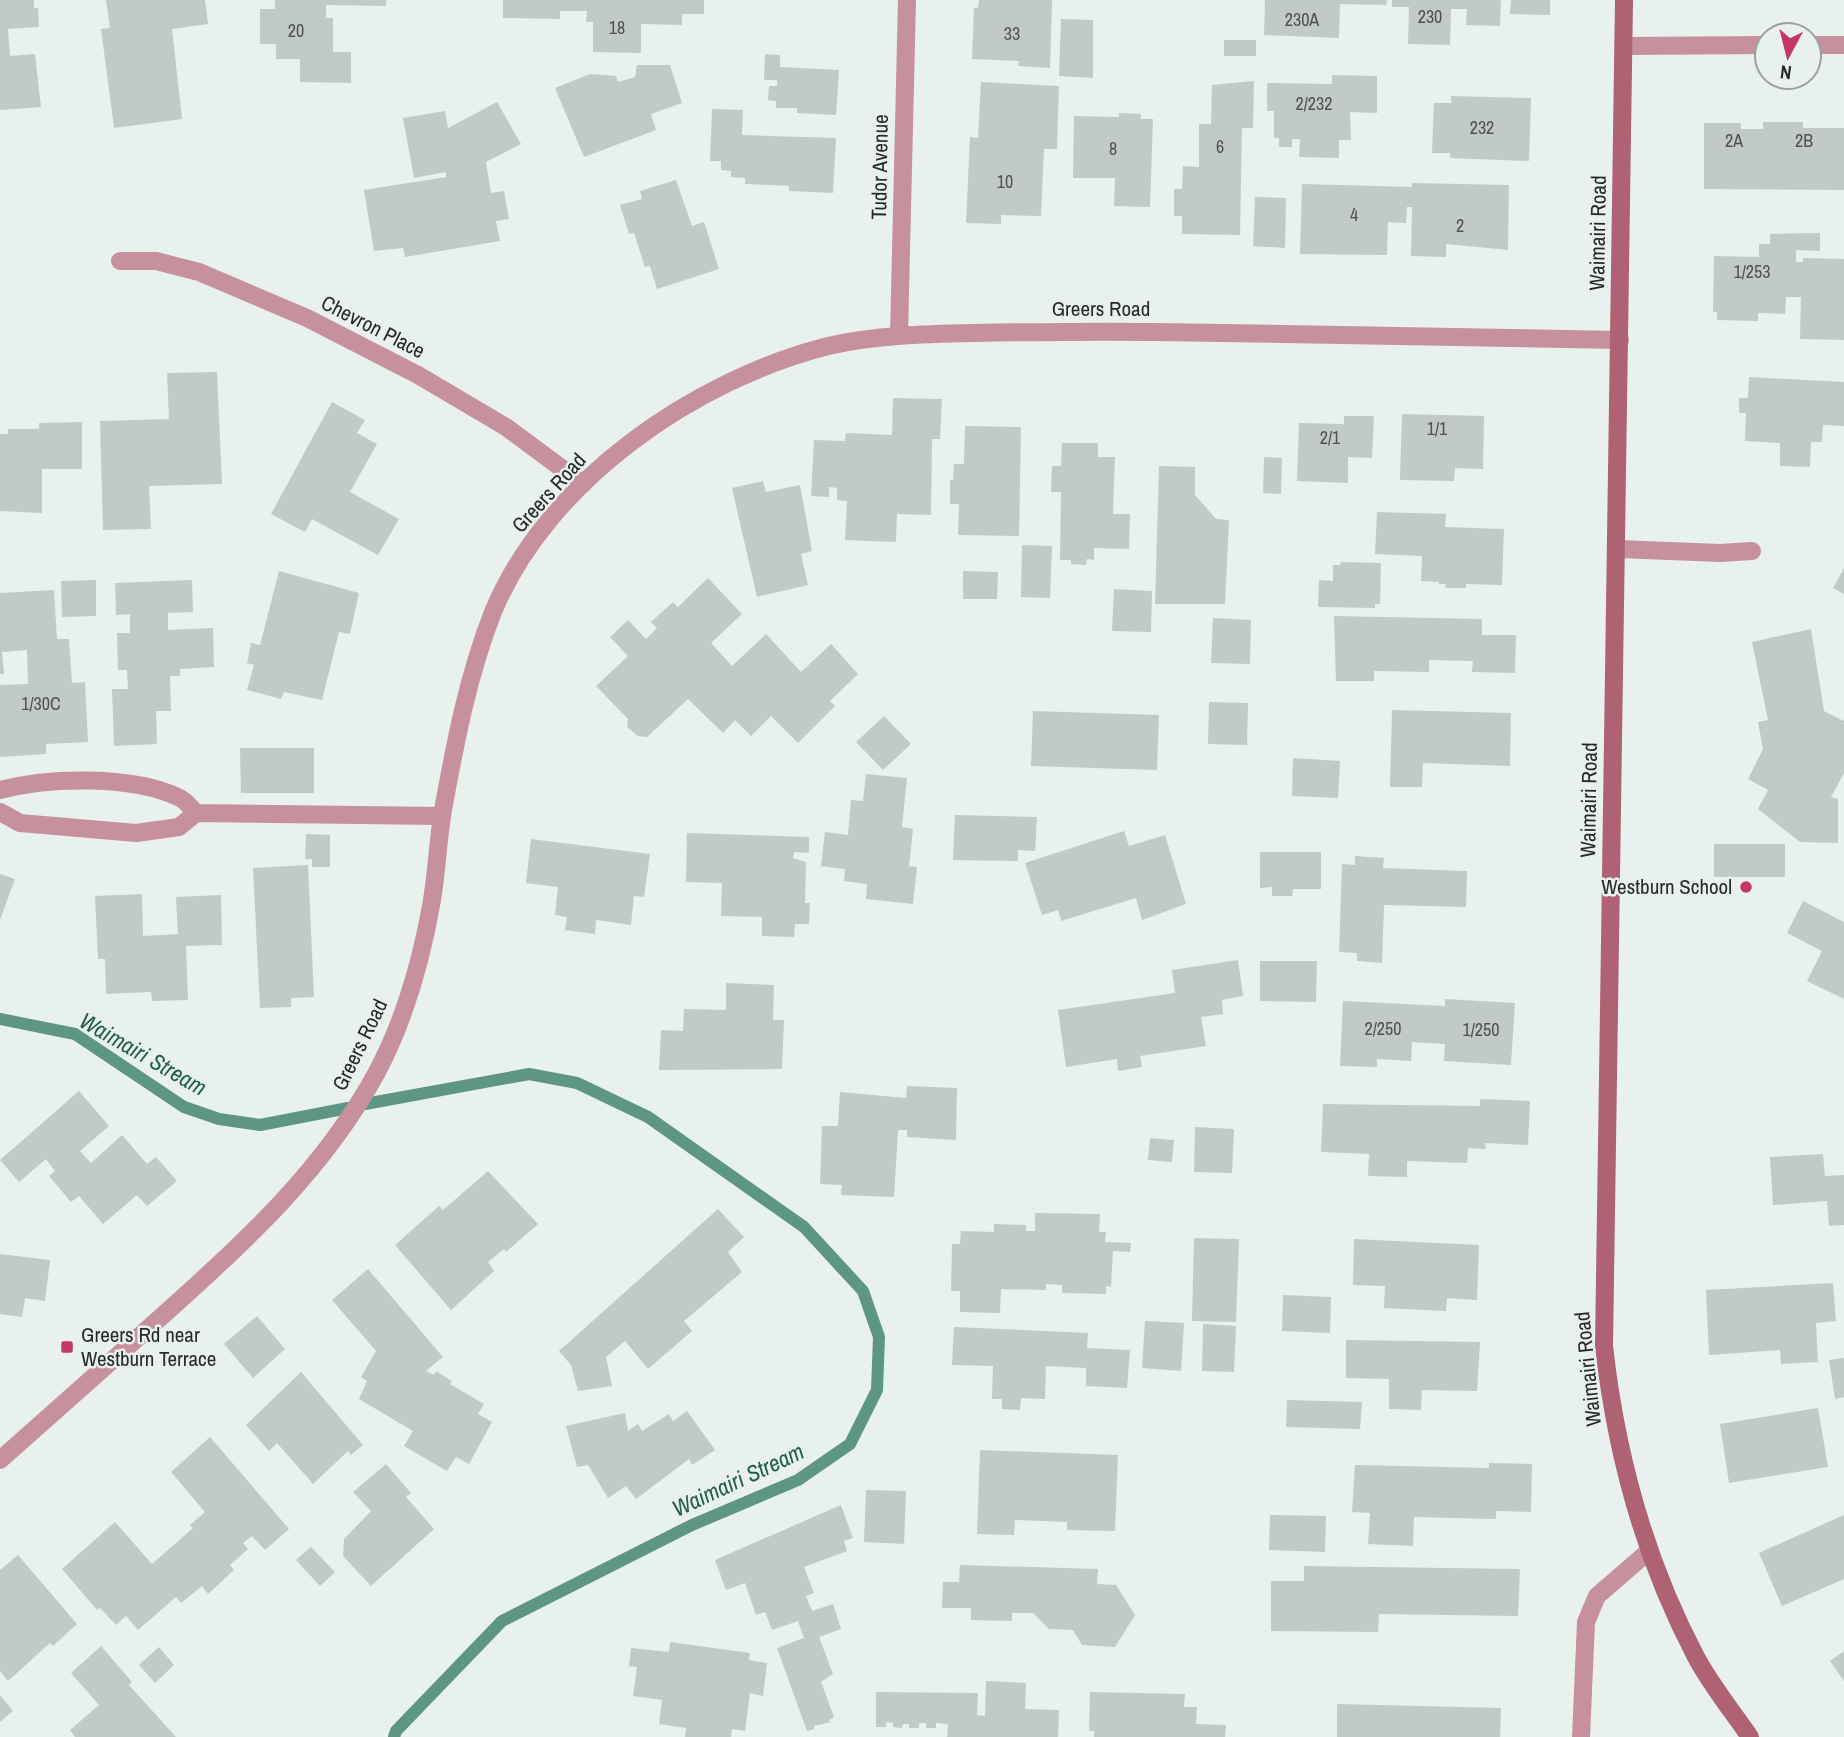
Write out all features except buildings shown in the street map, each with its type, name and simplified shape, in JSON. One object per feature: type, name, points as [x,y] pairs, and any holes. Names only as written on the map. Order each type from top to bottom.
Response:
[{"type":"main road","name":"Waimairi Road","points":[[1624,0],[1618,549],[1604,1346],[1616,1430],[1649,1551],[1697,1659],[1750,1737]]},
{"type":"street","name":"Tudor Avenue","points":[[899,335],[906,0]]},
{"type":"street","points":[[1624,46],[1753,45]]},
{"type":"street","points":[[1823,45],[1844,45]]},
{"type":"street","name":"Chevron Place","points":[[120,261],[156,261],[198,272],[307,318],[418,375],[506,427],[583,484]]},
{"type":"street","name":"Greers Road","points":[[0,1460],[246,1242],[305,1177],[351,1116],[378,1069],[401,1016],[419,959],[432,898],[442,816],[466,697],[494,609],[534,539],[583,484],[638,435],[708,392],[771,362],[834,345],[899,335],[1078,331],[1620,340]]},
{"type":"street","points":[[1618,549],[1720,553],[1752,551]]},
{"type":"street","points":[[0,790],[22,785],[70,781],[136,785],[181,798],[195,813]]},
{"type":"street","points":[[0,812],[20,822],[136,833],[179,827],[195,813],[442,816]]},
{"type":"street","points":[[1581,1737],[1586,1622],[1597,1596],[1649,1551]]},
{"type":"waterway","name":"Waimairi Stream","points":[[0,1019],[75,1034],[184,1107],[219,1119],[260,1125],[348,1108]]},
{"type":"waterway","name":"Waimairi Stream","points":[[365,1104],[529,1074],[577,1083],[648,1117],[804,1227],[863,1291],[879,1337],[877,1390],[850,1444],[798,1480],[692,1525],[502,1621],[396,1731],[394,1737]]},
{"type":"place","name":"Westburn School","points":[[1746,887]]},
{"type":"place","name":"Greers Rd near Westburn Terrace","points":[[67,1347]]}]
